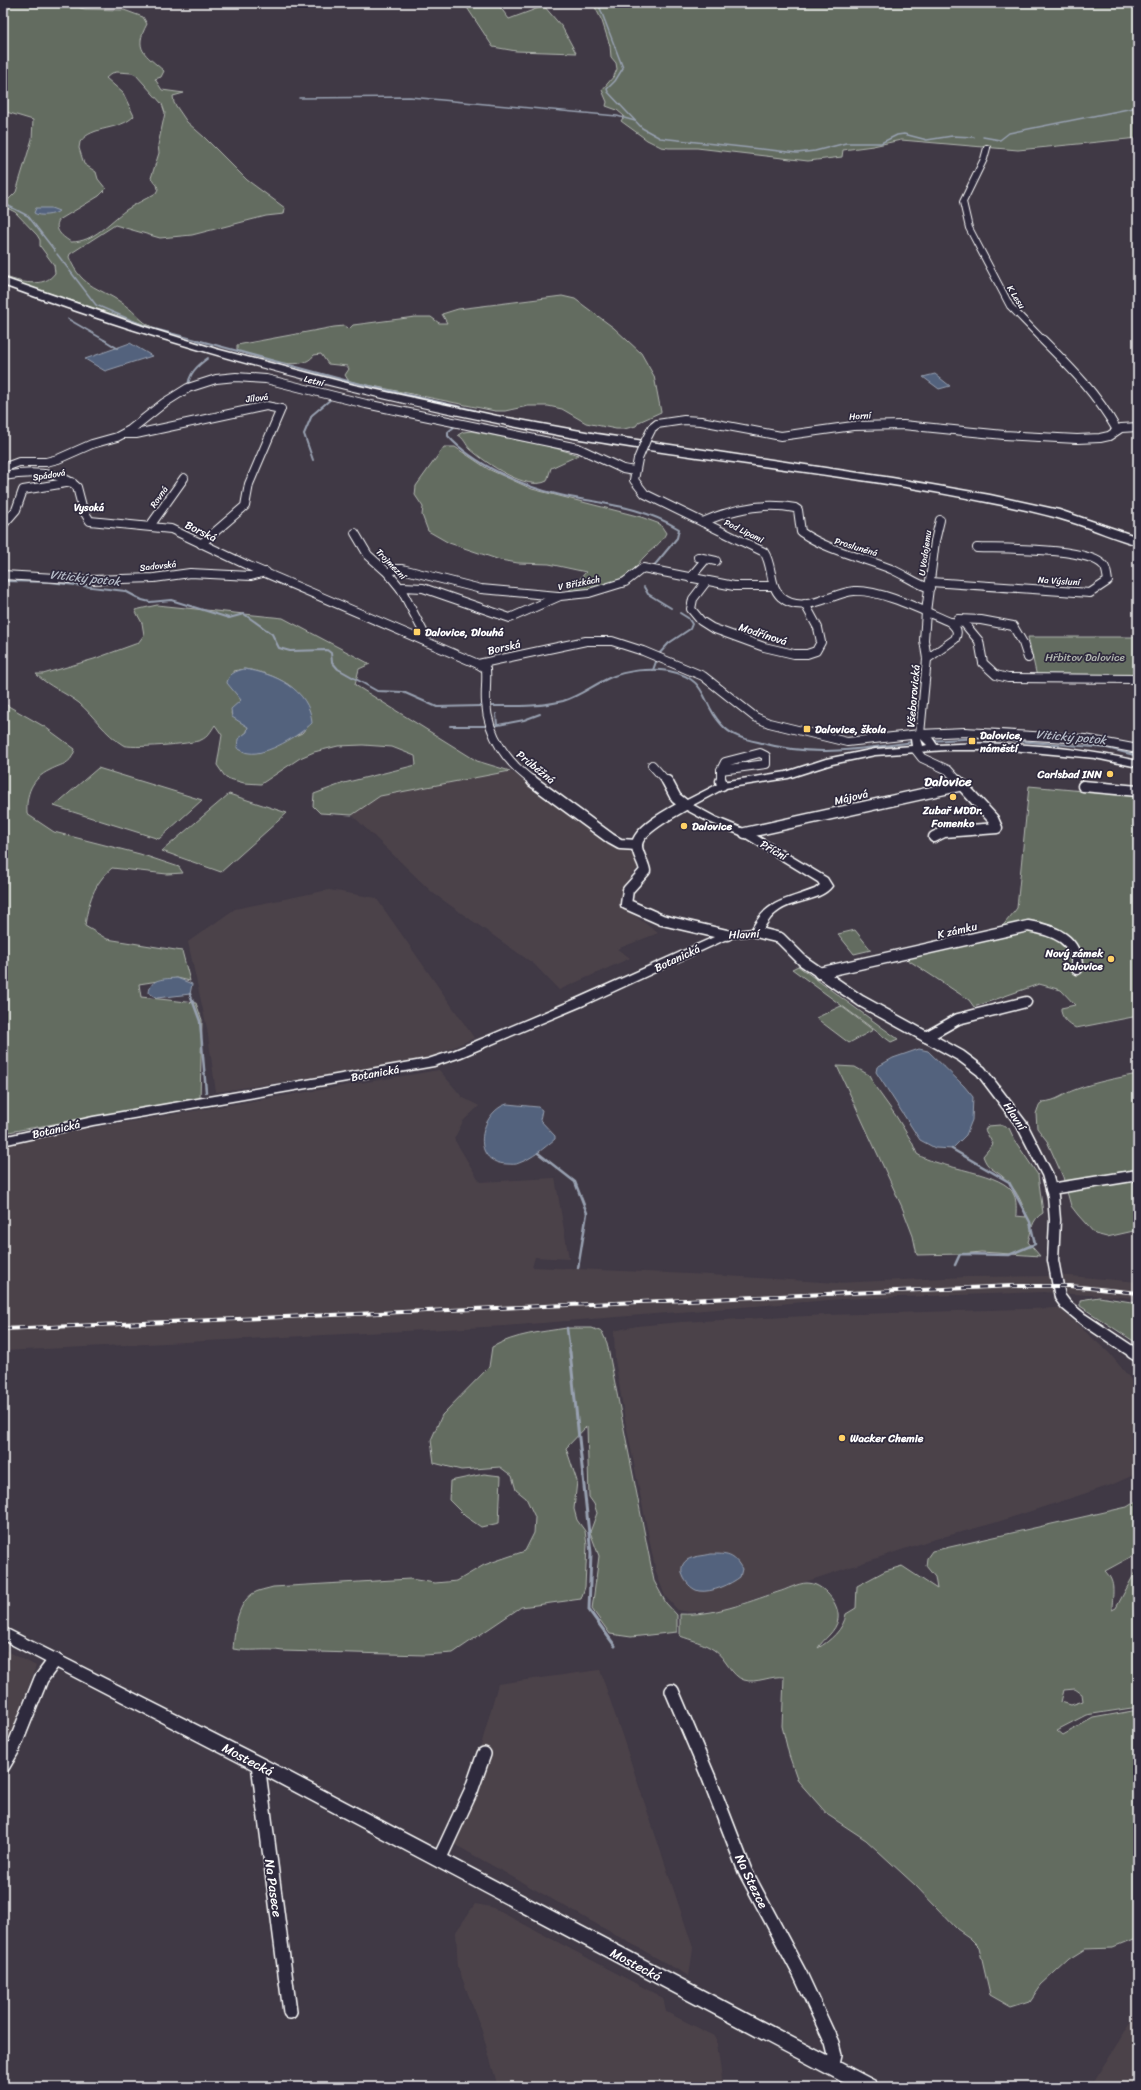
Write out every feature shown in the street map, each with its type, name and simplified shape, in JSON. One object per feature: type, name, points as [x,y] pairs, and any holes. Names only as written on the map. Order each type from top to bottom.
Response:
[{"type":"highway","points":[[3,281],[103,317],[183,342],[280,369],[398,398],[568,433],[967,494],[1055,513],[1138,540]]},
{"type":"highway","points":[[3,287],[98,321],[177,346],[275,373],[394,402],[566,437],[714,462],[964,498],[1052,518],[1138,545]]},
{"type":"street","name":"K Lesu","points":[[987,148],[984,159],[963,202],[969,228],[1010,306],[1020,320],[1087,385],[1102,404],[1117,430]]},
{"type":"street","name":"Letní","points":[[3,468],[19,462],[58,460],[92,444],[124,434],[164,403],[188,388],[216,379],[255,377],[412,414],[578,448],[622,469],[634,471]]},
{"type":"street","name":"Jílová","points":[[124,434],[136,434],[266,406],[280,409],[249,484],[245,506],[201,544]]},
{"type":"street","name":"Horní","points":[[634,471],[652,428],[657,424],[668,420],[701,420],[768,435],[880,425],[903,425],[960,432],[1066,439],[1100,438],[1109,436],[1117,430],[1138,427]]},
{"type":"street","name":"Pod Lipami","points":[[634,471],[634,480],[645,494],[764,552],[769,557],[774,586]]},
{"type":"street","points":[[3,476],[55,476],[62,477],[72,482]]},
{"type":"street","name":"Rovná","points":[[150,526],[184,478]]},
{"type":"street","name":"Borská","points":[[72,482],[76,486],[85,517],[90,521],[171,529],[201,544],[478,664],[542,649],[586,641],[612,641],[643,651],[703,676],[755,717],[769,723],[847,742],[923,742],[965,732],[1085,739],[1138,749]]},
{"type":"street","name":"Spádová","points":[[3,525],[16,510],[23,490],[72,482]]},
{"type":"street","name":"Prosluněná","points":[[703,522],[714,516],[734,510],[763,507],[795,508],[798,510],[801,532],[826,548],[891,568],[921,586],[930,585]]},
{"type":"street","name":"U Vodojemu","points":[[930,585],[940,520]]},
{"type":"street","name":"Trojmezní","points":[[355,533],[368,554],[388,573],[401,589]]},
{"type":"street","name":"Na Výsluní","points":[[930,585],[1090,593],[1108,581],[1104,566],[1097,560],[1076,554],[977,548]]},
{"type":"street","points":[[698,557],[716,561]]},
{"type":"street","points":[[690,578],[706,559]]},
{"type":"street","name":"V Břízkách","points":[[401,589],[407,586],[423,588],[506,618],[510,618],[560,596],[589,593],[625,582],[643,568],[706,582],[734,586],[774,586]]},
{"type":"street","points":[[388,573],[395,569],[402,569],[481,589],[560,596]]},
{"type":"street","name":"Sadovská","points":[[3,575],[91,580],[154,578],[190,572],[251,576],[266,572]]},
{"type":"street","name":"Modřínová","points":[[706,582],[693,599],[691,609],[703,623],[716,630],[784,654],[803,654],[811,652],[820,646],[820,635],[811,611],[806,604]]},
{"type":"street","name":"Všeborovická","points":[[923,742],[927,659],[924,640],[930,585]]},
{"type":"street","points":[[774,586],[779,594],[785,599],[797,604],[806,604],[847,593],[862,591],[952,621],[964,623],[978,638],[982,646],[983,663],[996,675],[1039,680],[1138,679]]},
{"type":"street","points":[[401,589],[425,635],[423,640]]},
{"type":"street","points":[[952,621],[964,618],[1013,626],[1023,643],[1028,658]]},
{"type":"street","name":"Všeborovická","points":[[927,659],[931,654],[953,642],[956,638],[956,631],[952,621]]},
{"type":"street","name":"Průběžná","points":[[478,664],[486,669],[486,710],[496,740],[507,760],[517,770],[611,839],[620,844],[637,846]]},
{"type":"street","points":[[637,846],[637,840],[642,832],[685,805],[722,785],[788,775],[852,756],[923,742],[1095,754],[1138,764]]},
{"type":"street","points":[[923,742],[917,754],[922,758],[948,770],[993,819],[997,828],[944,832],[934,837]]},
{"type":"street","points":[[722,785],[720,780],[722,770],[766,764]]},
{"type":"street","name":"Příční","points":[[652,765],[666,780],[676,798],[685,805],[713,820],[745,833],[824,880],[826,886],[821,891],[782,903],[769,912],[756,932]]},
{"type":"street","name":"Májová","points":[[745,833],[963,785]]},
{"type":"street","points":[[1083,786],[1138,791]]},
{"type":"street","name":"Hlavní","points":[[637,846],[645,863],[645,871],[627,890],[624,897],[626,904],[637,911],[653,917],[727,935],[756,932],[780,938],[819,973],[861,1001],[961,1056],[981,1071],[1022,1125],[1047,1174],[1055,1220],[1053,1260],[1058,1291],[1066,1305],[1083,1319],[1138,1355]]},
{"type":"street","name":"K zámku","points":[[819,973],[1028,926],[1048,932],[1069,944],[1074,950],[1077,960],[1077,969]]},
{"type":"street","name":"Botanická","points":[[3,1141],[92,1121],[430,1063],[457,1054],[580,1002],[727,935]]},
{"type":"street","points":[[926,1037],[958,1019],[1026,1002]]},
{"type":"street","points":[[1051,1190],[1138,1176]]},
{"type":"street","name":"Mostecká","points":[[3,1632],[258,1764],[869,2087]]},
{"type":"street","points":[[3,1766],[13,1749],[41,1679],[55,1660]]},
{"type":"street","name":"Na Stezce","points":[[672,1691],[709,1778],[745,1871],[800,1974],[832,2043],[835,2055],[832,2068]]},
{"type":"street","points":[[439,1860],[471,1791],[484,1754]]},
{"type":"street","name":"Na Pasece","points":[[258,1764],[290,2012]]},
{"type":"shaded area","points":[[510,771],[633,854],[638,867],[624,884],[619,904],[658,933],[617,949],[630,958],[559,990],[534,964],[433,893],[352,815],[380,796]]},
{"type":"shaded area","points":[[329,890],[376,898],[474,1038],[431,1057],[411,1062],[216,1092],[207,1028],[188,942],[235,909]]},
{"type":"shaded area","points":[[439,1070],[463,1098],[479,1106],[463,1121],[454,1139],[480,1182],[555,1178],[569,1259],[535,1257],[532,1267],[710,1275],[837,1283],[969,1277],[1069,1276],[1138,1282],[1138,1298],[1043,1292],[841,1299],[504,1326],[3,1351],[3,1146],[68,1132]]},
{"type":"shaded area","points":[[1059,1308],[1109,1353],[1138,1388],[1138,1473],[1111,1485],[994,1523],[928,1541],[721,1610],[690,1612],[678,1610],[665,1596],[656,1572],[625,1419],[615,1359],[614,1331],[637,1326],[682,1322],[828,1315]]},
{"type":"shaded area","points":[[3,1649],[36,1666],[3,1755]]},
{"type":"shaded area","points":[[600,1670],[693,1948],[689,1976],[454,1844],[498,1684]]},
{"type":"shaded area","points":[[475,1904],[491,1907],[663,1998],[666,2012],[716,2037],[723,2087],[498,2087],[482,2031],[458,1967],[456,1932]]},
{"type":"shaded area","points":[[1138,2011],[1138,2087],[1090,2087]]},
{"type":"green space","points":[[3,3],[79,3],[80,8],[85,9],[124,10],[143,17],[147,24],[141,40],[143,51],[164,71],[161,77],[155,79],[162,90],[184,93],[173,96],[174,103],[187,122],[247,180],[285,208],[284,214],[266,216],[192,235],[160,238],[115,225],[70,254],[69,257],[74,268],[86,282],[117,300],[152,327],[3,278],[3,276],[24,282],[38,283],[50,278],[55,273],[54,265],[40,246],[40,240],[37,235],[15,212],[3,206],[3,200],[9,199],[16,192],[32,139],[33,120],[3,111]],"holes":[[[117,72],[132,73],[136,75],[162,104],[165,113],[158,145],[159,153],[151,178],[157,185],[158,189],[156,193],[126,210],[94,235],[87,239],[71,242],[58,230],[57,224],[59,220],[99,196],[106,189],[98,179],[96,172],[84,164],[79,148],[80,142],[92,133],[121,124],[134,116],[123,93],[106,78],[112,73]]]},
{"type":"green space","points":[[464,3],[497,3],[509,19],[544,6],[562,27],[576,53],[516,51],[493,47]]},
{"type":"green space","points":[[593,3],[1138,3],[1138,138],[1018,150],[901,140],[843,150],[842,157],[808,161],[697,148],[661,147],[647,140],[621,121],[624,116],[617,110],[606,106],[607,102],[602,90],[614,76],[617,69],[616,63],[611,57],[610,46],[602,21]]},
{"type":"green space","points":[[562,296],[575,299],[614,328],[641,353],[654,376],[661,412],[639,422],[636,426],[616,429],[586,423],[562,409],[548,406],[528,406],[505,411],[495,411],[353,382],[348,380],[345,375],[349,369],[347,366],[328,364],[321,354],[314,355],[308,361],[289,364],[267,360],[237,351],[237,345],[334,327],[344,326],[349,329],[353,325],[415,317],[431,317],[439,323],[447,323],[442,314],[458,309]]},
{"type":"green space","points":[[471,431],[544,445],[579,455],[551,468],[547,481],[529,483],[496,468],[470,449],[458,435],[463,432]]},
{"type":"green space","points":[[444,447],[455,447],[488,469],[532,489],[641,517],[660,524],[666,533],[659,543],[626,576],[601,587],[566,594],[586,572],[549,564],[518,563],[500,560],[449,543],[428,531],[422,515],[423,507],[415,495],[416,486]]},
{"type":"green space","points":[[157,605],[283,618],[370,664],[359,669],[355,685],[477,761],[510,771],[380,796],[352,815],[320,813],[313,806],[314,794],[344,783],[416,765],[415,756],[392,747],[363,745],[338,746],[314,752],[300,758],[261,784],[244,783],[226,778],[217,765],[222,735],[215,725],[206,737],[196,742],[148,746],[123,745],[111,736],[79,703],[36,674],[43,674],[94,659],[138,643],[144,635],[142,623],[135,610]],"holes":[[[244,669],[278,679],[288,684],[296,691],[308,710],[311,722],[302,733],[260,752],[242,736],[247,732],[248,727],[231,714],[235,706],[241,700],[234,671]]]},
{"type":"green space","name":"Hřbitov Dalovice","points":[[1028,637],[1138,637],[1138,677],[1037,677]]},
{"type":"green space","points":[[3,703],[45,727],[75,749],[69,761],[44,774],[34,783],[29,794],[27,814],[54,832],[140,854],[179,867],[183,873],[167,874],[112,868],[96,887],[90,901],[85,926],[107,939],[182,951],[190,981],[177,978],[139,984],[141,997],[196,1003],[202,1020],[200,1098],[3,1133]]},
{"type":"green space","points":[[98,768],[202,800],[159,839],[54,806]]},
{"type":"green space","points":[[1029,786],[1138,796],[1138,1016],[1076,1028],[1066,1020],[1061,1011],[1061,1008],[1075,1005],[1061,990],[1039,984],[974,1007],[969,1000],[905,958],[992,939],[1017,908]]},
{"type":"green space","points":[[229,794],[287,813],[221,872],[162,851]]},
{"type":"green space","points":[[855,930],[871,950],[854,954],[838,934]]},
{"type":"green space","points":[[798,966],[898,1039],[891,1042],[792,969]]},
{"type":"green space","points":[[841,1006],[873,1030],[849,1043],[816,1018]]},
{"type":"green space","points":[[837,1066],[855,1067],[869,1075],[912,1142],[917,1154],[940,1164],[998,1181],[1008,1187],[1014,1195],[1016,1203],[1016,1216],[1026,1217],[1025,1211],[1014,1189],[1002,1176],[988,1166],[983,1156],[993,1144],[985,1130],[988,1126],[1000,1125],[1009,1128],[1015,1141],[1038,1175],[1043,1213],[1034,1222],[1028,1242],[1040,1256],[981,1252],[917,1255],[913,1236],[902,1207]]},
{"type":"green space","points":[[1138,1074],[1138,1230],[1107,1237],[1095,1234],[1071,1206],[1063,1177],[1047,1141],[1037,1128],[1036,1114],[1042,1102],[1056,1099],[1072,1091],[1092,1084]]},
{"type":"green space","points":[[1099,1297],[1138,1303],[1138,1344],[1080,1306],[1080,1300]]},
{"type":"green space","points":[[567,1328],[592,1328],[602,1332],[607,1343],[654,1581],[666,1603],[677,1615],[677,1632],[631,1637],[610,1634],[592,1609],[599,1556],[590,1532],[597,1513],[594,1504],[589,1497],[587,1426],[566,1448],[577,1481],[574,1509],[577,1520],[585,1531],[587,1545],[585,1587],[581,1599],[521,1607],[453,1653],[424,1655],[233,1649],[239,1612],[252,1594],[260,1591],[273,1587],[410,1579],[435,1583],[457,1581],[484,1565],[525,1551],[534,1533],[535,1517],[526,1498],[516,1490],[512,1476],[500,1467],[461,1470],[434,1463],[431,1440],[442,1415],[489,1367],[492,1347],[519,1336]]},
{"type":"green space","points":[[484,1474],[501,1476],[499,1523],[481,1527],[465,1516],[449,1500],[450,1481]]},
{"type":"green space","points":[[1138,1500],[1138,1553],[1105,1571],[1111,1580],[1112,1585],[1112,1610],[1116,1608],[1138,1567],[1138,1707],[1086,1715],[1057,1730],[1063,1735],[1093,1718],[1138,1710],[1138,1938],[1113,1948],[1085,1949],[1069,1959],[1041,1985],[1030,2001],[1011,2007],[990,1995],[979,1947],[970,1938],[957,1929],[915,1885],[866,1840],[828,1815],[798,1781],[789,1755],[782,1726],[784,1677],[774,1677],[754,1681],[739,1678],[714,1650],[680,1636],[680,1614],[717,1611],[800,1584],[813,1584],[824,1590],[829,1595],[838,1613],[835,1628],[818,1648],[836,1634],[845,1619],[846,1614],[856,1608],[857,1586],[885,1571],[902,1566],[937,1589],[935,1577],[926,1566],[927,1558],[932,1551],[1127,1507]],"holes":[[[1075,1689],[1082,1694],[1083,1701],[1071,1705],[1061,1702],[1064,1690]]]},
{"type":"water","points":[[36,208],[51,208],[59,211],[51,214],[39,215],[34,213]]},
{"type":"water","points":[[130,343],[152,356],[105,371],[85,359]]},
{"type":"water","points":[[935,374],[950,386],[939,389],[923,377]]},
{"type":"water","points":[[244,669],[267,674],[298,692],[310,711],[312,723],[291,739],[264,751],[248,753],[237,748],[238,739],[247,732],[248,727],[232,717],[231,709],[241,700],[227,683],[231,675]]},
{"type":"water","points":[[177,978],[192,984],[190,994],[157,998],[149,993],[152,984],[158,980]]},
{"type":"water","points":[[919,1049],[928,1051],[964,1086],[973,1097],[972,1120],[966,1135],[952,1149],[935,1148],[920,1140],[876,1072],[877,1067],[893,1058]]},
{"type":"water","points":[[507,1104],[538,1107],[542,1110],[540,1120],[555,1136],[555,1139],[538,1152],[516,1164],[507,1164],[495,1161],[487,1155],[483,1146],[485,1126],[491,1116],[498,1109]]},
{"type":"water","points":[[711,1554],[726,1555],[736,1560],[742,1569],[740,1577],[726,1585],[710,1591],[699,1591],[691,1587],[684,1578],[682,1573],[683,1564],[692,1558]]},
{"type":"waterway","points":[[598,3],[623,68],[615,81],[607,89],[608,92],[642,128],[660,138],[797,153],[815,151],[846,143],[881,143],[897,135],[904,134],[927,140],[952,136],[974,137]]},
{"type":"waterway","points":[[299,98],[410,97],[617,116],[635,121]]},
{"type":"waterway","points":[[983,137],[1000,140],[1009,133],[1138,107]]},
{"type":"waterway","points":[[3,203],[28,216],[55,251]]},
{"type":"waterway","points":[[57,254],[96,305],[148,327],[201,341]]},
{"type":"waterway","points":[[68,319],[106,341]]},
{"type":"waterway","points":[[104,340],[117,348]]},
{"type":"waterway","points":[[197,340],[348,381],[474,410]]},
{"type":"waterway","points":[[188,388],[191,374],[208,358]]},
{"type":"waterway","points":[[313,460],[304,434],[312,415],[331,399]]},
{"type":"waterway","points":[[455,426],[448,432],[448,436],[459,446],[485,465],[515,480],[560,495],[621,507],[651,515],[679,529],[677,538],[653,567]]},
{"type":"waterway","name":"Vitický potok","points":[[3,581],[50,582],[125,591],[142,600],[150,602],[171,600],[229,618],[244,614],[272,634],[279,648],[290,651],[327,650],[331,653],[332,662],[338,669],[377,691],[403,692],[437,707],[481,706]]},
{"type":"waterway","points":[[644,587],[648,594],[671,608]]},
{"type":"waterway","points":[[658,655],[669,643],[690,629],[692,624],[688,618],[680,613]]},
{"type":"waterway","points":[[653,670],[657,659]]},
{"type":"waterway","name":"Vitický potok","points":[[491,706],[527,706],[554,703],[575,696],[616,675],[639,670],[653,670]]},
{"type":"waterway","name":"Vitický potok","points":[[653,670],[669,671],[691,679],[702,692],[714,715],[721,724],[733,734],[748,740],[779,747],[818,751],[836,751],[914,742]]},
{"type":"waterway","points":[[496,714],[497,725]]},
{"type":"waterway","points":[[493,726],[524,720],[540,714]]},
{"type":"waterway","points":[[450,726],[487,726]]},
{"type":"waterway","name":"Vitický potok","points":[[930,741],[980,738],[1107,748],[1138,756]]},
{"type":"waterway","points":[[190,994],[200,1021],[206,1092]]},
{"type":"waterway","points":[[952,1149],[1009,1182],[1030,1222],[1035,1244],[1009,1255],[960,1254],[955,1265]]},
{"type":"waterway","points":[[538,1153],[575,1182],[587,1213],[578,1268]]},
{"type":"waterway","points":[[567,1328],[570,1353]]},
{"type":"waterway","points":[[570,1352],[591,1553],[589,1610],[615,1646]]},
{"type":"railway","points":[[3,1329],[1014,1286],[1070,1286],[1138,1293]]},
{"type":"place","name":"Dalovice, Dlouhá","points":[[417,632]]},
{"type":"place","name":"Dalovice, škola","points":[[807,729]]},
{"type":"place","name":"Dalovice, náměstí","points":[[972,741]]},
{"type":"place","name":"Carlsbad INN","points":[[1110,774]]},
{"type":"place","name":"Zubař MDDr. Fomenko","points":[[953,797]]},
{"type":"place","name":"Dalovice","points":[[684,826]]},
{"type":"place","name":"Nový zámek Dalovice","points":[[1111,959]]},
{"type":"place","name":"Wacker Chemie","points":[[842,1438]]},
{"type":"district","name":"Vysoká","points":[[89,507]]},
{"type":"district","name":"Dalovice","points":[[948,781]]}]
